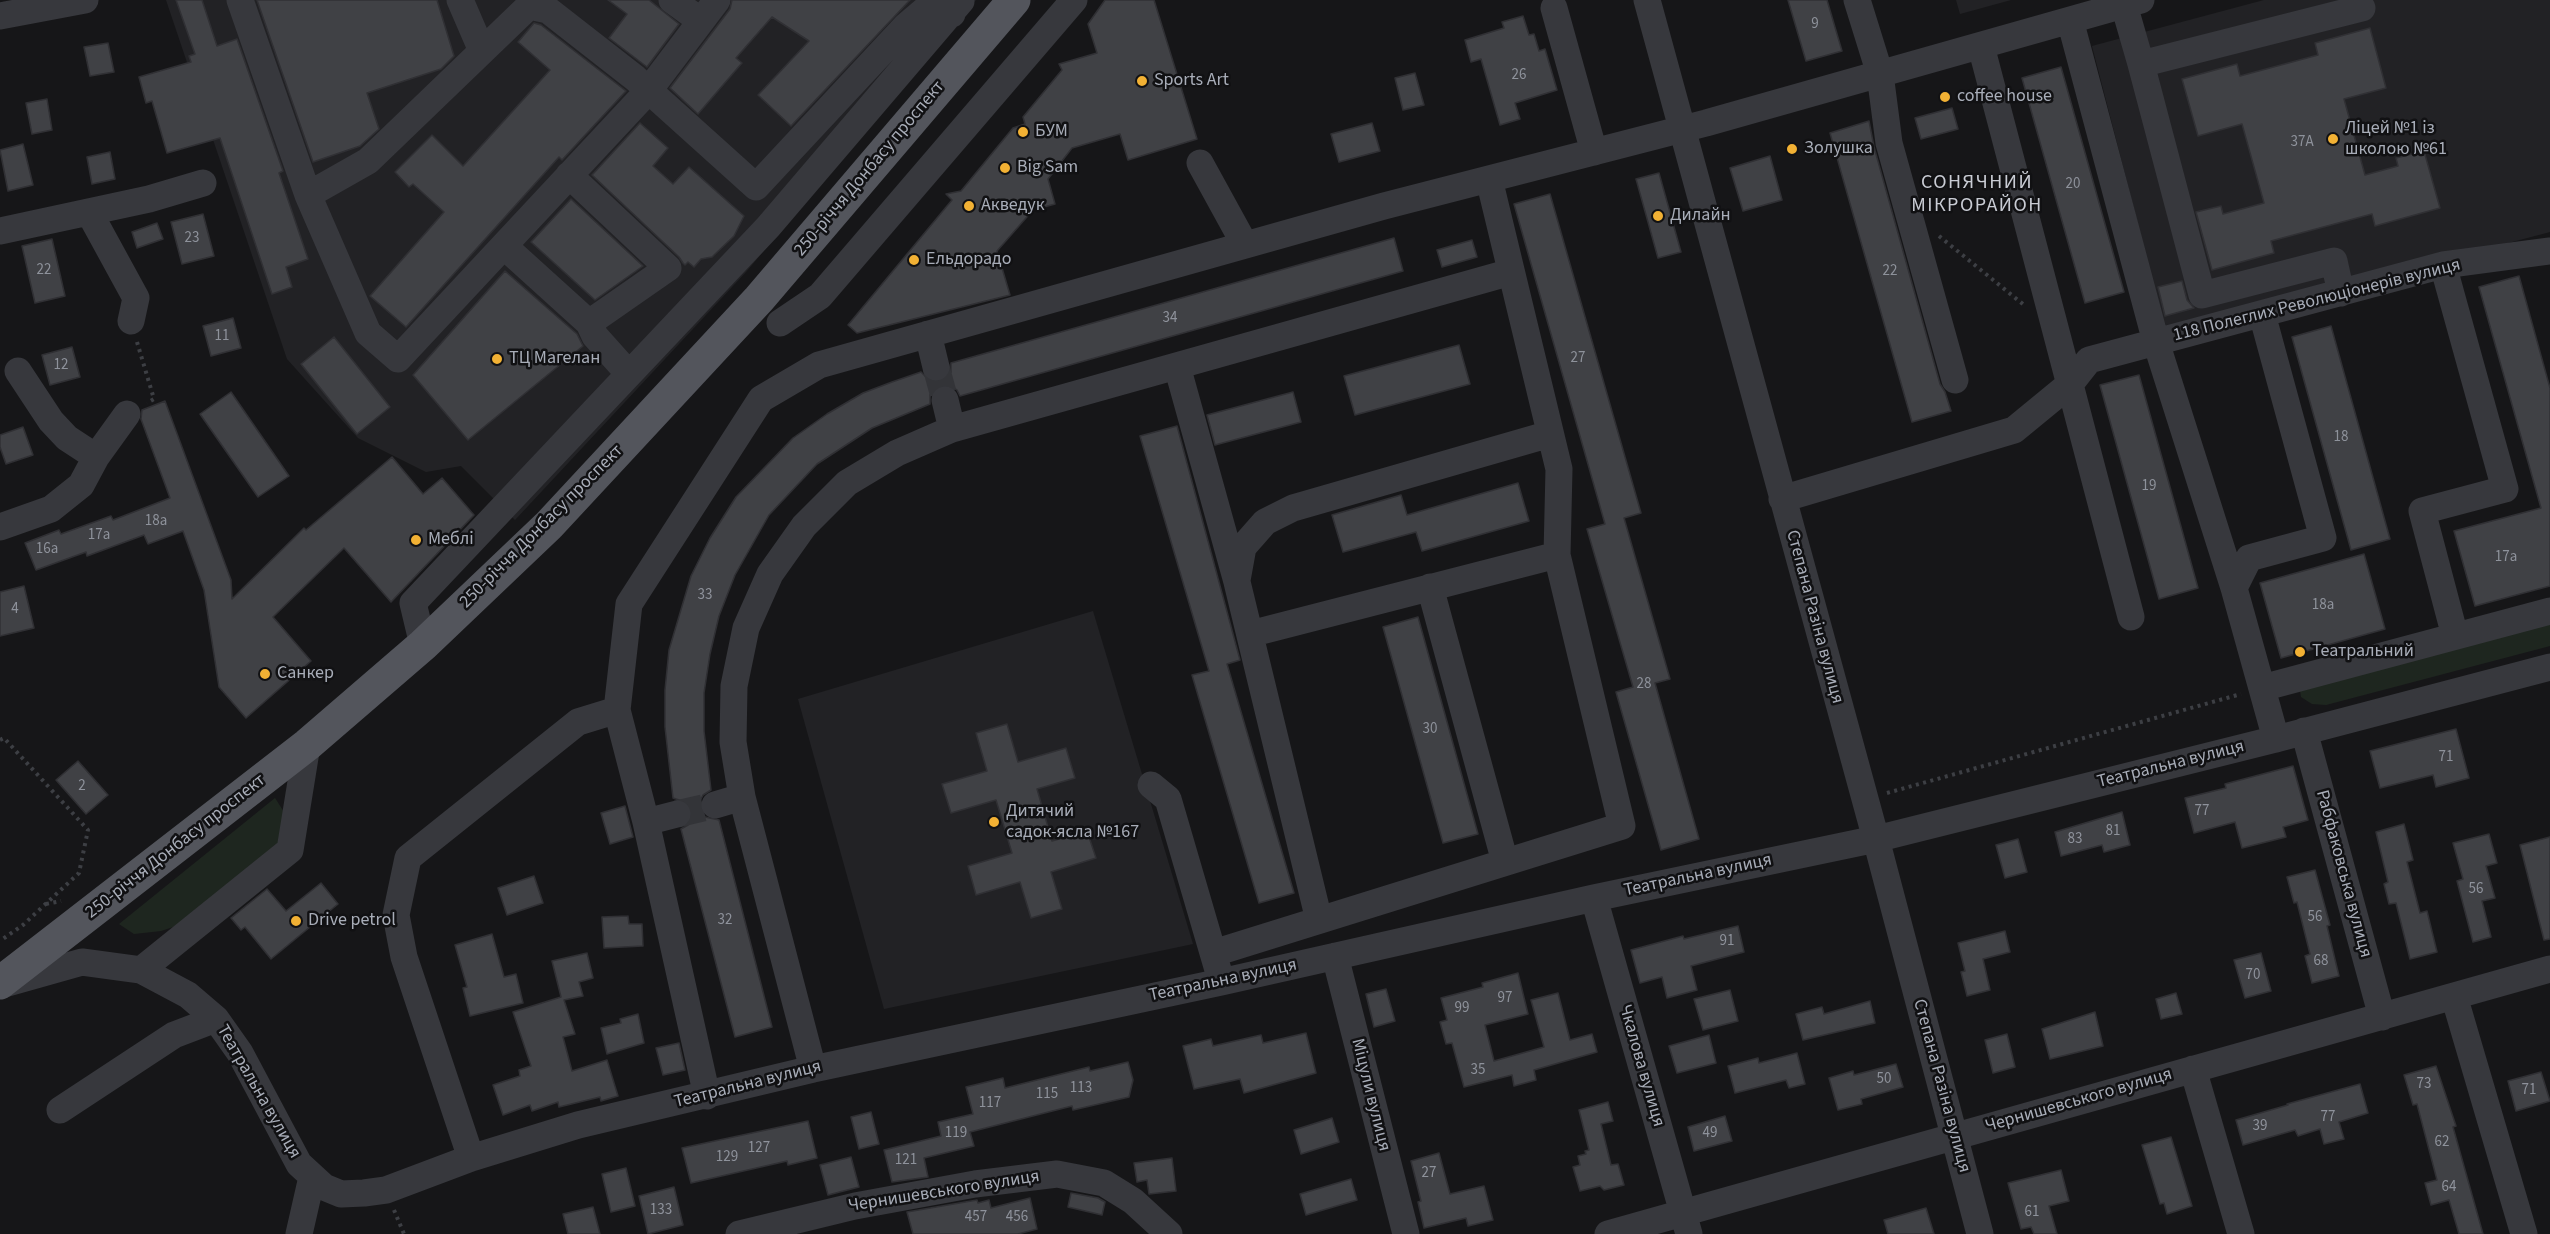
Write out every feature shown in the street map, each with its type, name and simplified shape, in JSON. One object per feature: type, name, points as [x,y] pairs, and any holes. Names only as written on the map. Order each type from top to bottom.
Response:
[{"type":"main road","name":"250-річчя Донбасу проспект","points":[[0,984],[308,745],[423,645],[549,525],[759,299],[1014,0]]},
{"type":"street","points":[[0,16],[85,0]]},
{"type":"street","points":[[240,0],[308,195],[368,333],[398,359],[649,90],[710,10],[672,0]]},
{"type":"street","points":[[460,0],[482,51]]},
{"type":"street","points":[[780,322],[820,296],[1074,0]]},
{"type":"street","name":"Степана Разіна вулиця","points":[[1647,0],[1876,839],[1980,1234]]},
{"type":"street","points":[[1857,0],[1880,74],[1889,143],[1955,380]]},
{"type":"street","points":[[707,1096],[646,822],[617,710],[629,604],[761,399],[819,365],[1245,245],[1682,129],[2132,2],[2141,64],[2202,295],[2334,261],[2341,293]]},
{"type":"street","points":[[308,195],[368,161],[482,51],[528,3],[548,10],[649,90],[756,187],[906,26],[926,9],[957,7]]},
{"type":"street","points":[[423,645],[413,603],[768,226],[957,7]]},
{"type":"street","points":[[1554,9],[1594,152]]},
{"type":"street","points":[[2141,64],[2362,9]]},
{"type":"street","points":[[2070,20],[2156,342],[2234,588],[2276,739]]},
{"type":"street","points":[[1981,46],[2131,617]]},
{"type":"street","points":[[1200,164],[1245,245]]},
{"type":"street","points":[[570,175],[668,268],[698,301]]},
{"type":"street","points":[[1214,953],[1622,826],[1557,555],[1559,469],[1489,179]]},
{"type":"street","points":[[0,231],[149,200],[203,183]]},
{"type":"street","points":[[89,212],[136,298],[131,321]]},
{"type":"street","points":[[504,246],[589,323],[595,336],[629,374]]},
{"type":"street","name":"118 Полеглих Революціонерів вулиця","points":[[1782,499],[2014,430],[2070,384],[2089,360],[2443,266],[2550,250]]},
{"type":"street","points":[[2443,266],[2505,489],[2422,511],[2455,636]]},
{"type":"street","points":[[589,323],[668,268]]},
{"type":"street","points":[[813,1069],[742,797],[733,742],[734,686],[746,628],[770,574],[804,526],[847,483],[897,453],[952,429],[1511,272]]},
{"type":"street","points":[[2234,588],[2248,558],[2323,538],[2262,314]]},
{"type":"street","points":[[928,334],[936,367]]},
{"type":"street","points":[[1177,366],[1237,582],[1319,920]]},
{"type":"street","points":[[18,371],[51,421],[67,438],[96,457]]},
{"type":"street","points":[[945,400],[952,429]]},
{"type":"street","points":[[0,527],[51,509],[81,485],[96,457],[127,414]]},
{"type":"street","points":[[1237,582],[1243,547],[1265,522],[1293,508],[1550,434]]},
{"type":"street","points":[[1250,634],[1557,555]]},
{"type":"street","points":[[1430,587],[1505,862]]},
{"type":"street","points":[[2262,688],[2550,611]]},
{"type":"street","name":"Театральна вулиця","points":[[0,984],[82,962],[141,970],[188,995],[216,1019],[240,1053],[299,1164],[324,1187],[341,1194],[364,1193],[386,1190],[471,1158],[578,1125],[813,1069],[1594,898],[1876,839],[2276,739],[2550,667]]},
{"type":"street","points":[[471,1158],[404,957],[396,915],[408,858],[578,722],[617,710]]},
{"type":"street","name":"Рабфаковська вулиця","points":[[2304,731],[2382,1017]]},
{"type":"street","points":[[141,970],[290,850],[308,745]]},
{"type":"street","points":[[1151,785],[1168,800],[1221,981]]},
{"type":"street","points":[[715,805],[742,797]]},
{"type":"street","points":[[646,822],[677,814]]},
{"type":"street","name":"Чкалова вулиця","points":[[1594,898],[1686,1223]]},
{"type":"street","name":"Міцули вулиця","points":[[1335,956],[1406,1234]]},
{"type":"street","name":"Чернишевського вулиця","points":[[1608,1234],[1686,1223],[1954,1135],[2550,969]]},
{"type":"street","points":[[2454,996],[2524,1234]]},
{"type":"street","points":[[60,1110],[174,1035],[216,1019]]},
{"type":"street","points":[[2193,1068],[2241,1234]]},
{"type":"street","name":"Чернишевського вулиця","points":[[739,1234],[866,1204],[975,1184],[1057,1174],[1104,1184],[1133,1201],[1169,1234]]},
{"type":"street","points":[[299,1234],[312,1177]]},
{"type":"path","points":[[1908,211],[2055,330]]},
{"type":"path","points":[[131,321],[154,399]]},
{"type":"path","points":[[1865,799],[2262,688]]},
{"type":"path","points":[[0,740],[4,738],[88,830],[79,873],[23,925],[0,941]]},
{"type":"shaded area","points":[[166,0],[976,0],[746,272],[515,520],[461,466],[426,472],[358,438],[287,359]]},
{"type":"shaded area","points":[[1956,0],[2011,0],[1960,14]]},
{"type":"shaded area","name":"Ліцей №1 із школою №61","points":[[2264,0],[2550,0],[2550,232],[2166,333],[2092,46]]},
{"type":"shaded area","name":"Дитячий садок-ясла №167","points":[[1093,611],[1193,944],[884,1009],[798,699]]},
{"type":"shaded area","points":[[2550,622],[2550,646],[2326,705],[2312,704],[2301,697],[2300,690]]},
{"type":"shaded area","points":[[275,798],[284,812],[277,852],[188,922],[161,931],[134,934],[119,924]]},
{"type":"building","points":[[176,0],[202,0],[217,46],[237,39],[283,171],[279,173],[308,259],[286,267],[292,287],[272,294],[220,138],[167,153],[152,101],[146,103],[139,77],[191,62],[189,56],[195,54]]},
{"type":"building","points":[[257,0],[437,0],[454,56],[441,69],[367,93],[379,129],[360,146],[313,162]]},
{"type":"building","points":[[608,0],[649,0],[679,24],[647,67],[609,38],[627,14]]},
{"type":"building","points":[[732,0],[910,0],[791,126],[758,95],[809,41],[772,17],[736,58],[742,63],[698,114],[670,88],[730,9]]},
{"type":"building","points":[[1105,0],[1154,0],[1197,139],[1128,160],[1120,134],[1072,148],[1048,179],[1055,204],[1033,210],[997,251],[1010,295],[857,333],[848,325],[952,200],[946,194],[961,191],[1013,128],[1025,124],[1023,117],[1062,70],[1059,64],[1097,53],[1088,24]]},
{"type":"building","points":[[1788,0],[1827,0],[1842,51],[1806,61]]},
{"type":"building","points":[[1523,16],[1529,35],[1534,34],[1539,51],[1545,49],[1557,90],[1515,103],[1520,119],[1500,125],[1481,59],[1471,62],[1465,40],[1504,28],[1502,22]]},
{"type":"building","points":[[534,23],[541,25],[626,91],[562,160],[559,157],[406,327],[370,296],[444,212],[413,184],[409,187],[395,172],[432,135],[463,166],[550,70],[518,42]]},
{"type":"building","points":[[2370,28],[2386,88],[2344,99],[2365,175],[2398,166],[2396,158],[2424,151],[2440,208],[2375,226],[2372,214],[2271,241],[2274,253],[2212,270],[2196,212],[2221,206],[2223,214],[2264,203],[2242,124],[2198,136],[2182,79],[2237,64],[2240,76],[2318,55],[2315,43]]},
{"type":"building","points":[[108,43],[114,72],[90,76],[84,47]]},
{"type":"building","points":[[2061,67],[2124,292],[2085,303],[2022,78]]},
{"type":"building","points":[[1415,73],[1424,105],[1403,110],[1395,78]]},
{"type":"building","points":[[47,99],[52,130],[32,134],[26,103]]},
{"type":"building","points":[[1952,108],[1958,129],[1921,139],[1915,118]]},
{"type":"building","points":[[1869,121],[1874,147],[1940,384],[1951,411],[1912,422],[1830,133]]},
{"type":"building","points":[[640,123],[668,148],[653,166],[673,184],[689,167],[744,216],[734,236],[712,257],[701,259],[694,267],[688,262],[685,265],[592,175]]},
{"type":"building","points":[[1372,123],[1380,151],[1339,162],[1331,134]]},
{"type":"building","points":[[23,144],[33,185],[8,191],[0,150]]},
{"type":"building","points":[[110,152],[115,179],[92,184],[87,157]]},
{"type":"building","points":[[1770,156],[1782,200],[1743,211],[1730,168]]},
{"type":"building","name":"Дилайн","points":[[1659,173],[1681,252],[1658,258],[1636,179]]},
{"type":"building","points":[[1550,194],[1641,513],[1624,518],[1670,679],[1655,683],[1699,839],[1661,850],[1616,692],[1633,687],[1587,529],[1605,524],[1514,204]]},
{"type":"building","points":[[571,199],[643,266],[595,300],[531,242]]},
{"type":"building","points":[[203,214],[214,256],[182,264],[171,222]]},
{"type":"building","points":[[157,223],[163,239],[137,248],[132,232]]},
{"type":"building","points":[[1394,238],[1403,271],[960,396],[957,390],[950,385],[941,385],[930,395],[930,404],[872,428],[817,464],[769,515],[735,575],[719,616],[704,693],[704,731],[711,790],[703,795],[700,809],[705,817],[719,820],[772,1027],[735,1037],[681,829],[692,819],[692,811],[688,803],[673,798],[665,727],[665,690],[669,650],[691,576],[710,538],[736,497],[793,438],[827,414],[863,393],[921,372],[931,382],[940,382],[946,379],[951,372],[951,363]]},
{"type":"building","points":[[52,239],[65,296],[35,303],[22,246]]},
{"type":"building","points":[[1472,240],[1477,257],[1442,267],[1437,250]]},
{"type":"building","name":"ТЦ Магелан","points":[[505,271],[577,334],[583,346],[468,440],[413,375]]},
{"type":"building","points":[[2519,276],[2550,388],[2550,586],[2475,606],[2454,531],[2541,508],[2479,287]]},
{"type":"building","points":[[2182,281],[2187,300],[2194,308],[2165,316],[2158,287]]},
{"type":"building","points":[[233,318],[241,348],[211,356],[203,326]]},
{"type":"building","points":[[2331,326],[2390,539],[2351,550],[2292,337]]},
{"type":"building","points":[[334,337],[390,407],[357,434],[301,364]]},
{"type":"building","points":[[1459,345],[1470,384],[1355,415],[1344,376]]},
{"type":"building","points":[[72,347],[80,377],[50,385],[42,355]]},
{"type":"building","points":[[2139,375],[2198,588],[2159,599],[2100,385]]},
{"type":"building","points":[[231,392],[289,476],[258,497],[200,414]]},
{"type":"building","points":[[1293,392],[1301,422],[1215,445],[1207,415]]},
{"type":"building","points":[[165,401],[231,580],[232,599],[304,528],[306,530],[392,457],[423,494],[442,478],[474,515],[391,602],[344,548],[273,617],[311,661],[246,718],[219,687],[204,590],[183,531],[148,544],[144,535],[87,556],[86,552],[36,570],[25,543],[59,530],[61,534],[111,516],[113,520],[170,498],[141,419],[142,410]]},
{"type":"building","points":[[1177,426],[1240,660],[1227,664],[1294,893],[1259,903],[1192,675],[1209,671],[1140,436]]},
{"type":"building","points":[[23,427],[33,455],[6,464],[0,447],[0,435]]},
{"type":"building","points":[[1518,483],[1529,521],[1422,551],[1416,532],[1343,552],[1332,515],[1401,495],[1407,515]]},
{"type":"building","points":[[2364,554],[2385,629],[2281,658],[2260,583]]},
{"type":"building","points":[[24,586],[34,628],[0,636],[0,592]]},
{"type":"building","points":[[1418,617],[1478,834],[1443,843],[1383,627]]},
{"type":"building","points":[[1007,724],[1018,762],[1066,748],[1075,778],[1037,789],[1052,841],[1087,831],[1096,858],[1051,872],[1062,909],[1031,918],[1020,882],[976,895],[968,866],[1012,853],[996,800],[951,813],[942,784],[987,771],[976,733]]},
{"type":"building","points":[[2456,729],[2469,778],[2436,787],[2433,775],[2380,788],[2370,751]]},
{"type":"building","points":[[78,761],[108,795],[86,814],[56,780]]},
{"type":"building","points":[[2293,766],[2308,820],[2283,827],[2286,837],[2242,848],[2235,822],[2194,833],[2185,798],[2226,788],[2225,784]]},
{"type":"building","points":[[625,806],[633,837],[610,844],[601,813]]},
{"type":"building","points":[[2122,812],[2130,845],[2104,852],[2102,845],[2061,856],[2055,832]]},
{"type":"building","points":[[2404,824],[2413,860],[2407,862],[2420,913],[2427,911],[2437,952],[2410,959],[2396,903],[2389,904],[2384,884],[2388,882],[2376,832]]},
{"type":"building","points":[[2489,834],[2497,863],[2486,866],[2495,898],[2482,901],[2491,937],[2473,942],[2457,881],[2463,879],[2453,843]]},
{"type":"building","points":[[2550,837],[2550,939],[2544,940],[2520,845]]},
{"type":"building","points":[[2018,839],[2027,872],[2005,878],[1996,845]]},
{"type":"building","points":[[2315,870],[2330,925],[2327,926],[2339,976],[2312,983],[2305,956],[2310,954],[2297,902],[2294,903],[2287,877]]},
{"type":"building","points":[[534,876],[543,903],[507,915],[498,888]]},
{"type":"building","name":"Drive petrol","points":[[321,883],[338,904],[271,959],[245,927],[241,930],[231,918],[267,889],[286,911]]},
{"type":"building","points":[[628,916],[629,924],[642,924],[643,946],[604,948],[602,917]]},
{"type":"building","points":[[1738,926],[1744,952],[1691,966],[1697,990],[1667,998],[1662,977],[1640,983],[1631,950],[1683,936],[1684,939]]},
{"type":"building","points":[[2005,931],[2010,952],[1983,959],[1990,990],[1967,996],[1961,972],[1965,971],[1958,943]]},
{"type":"building","points":[[492,934],[504,977],[516,974],[523,1003],[470,1016],[463,988],[467,987],[455,945]]},
{"type":"building","points":[[587,953],[593,978],[579,982],[583,996],[564,1000],[575,1034],[563,1037],[572,1071],[607,1060],[618,1096],[601,1101],[600,1097],[559,1107],[558,1102],[532,1111],[530,1105],[503,1115],[493,1085],[520,1076],[519,1070],[531,1066],[513,1012],[561,997],[552,961]]},
{"type":"building","points":[[2261,953],[2271,991],[2245,998],[2234,960]]},
{"type":"building","points":[[1518,973],[1528,1014],[1485,1025],[1494,1061],[1544,1047],[1531,1000],[1558,993],[1570,1040],[1592,1034],[1597,1052],[1534,1070],[1536,1080],[1514,1086],[1512,1075],[1464,1087],[1452,1043],[1446,1044],[1440,1022],[1447,1020],[1441,998],[1483,987],[1482,983]]},
{"type":"building","points":[[1386,989],[1395,1021],[1374,1027],[1366,994]]},
{"type":"building","points":[[1730,990],[1738,1021],[1703,1030],[1694,999]]},
{"type":"building","points":[[2176,993],[2182,1014],[2161,1019],[2156,999]]},
{"type":"building","points":[[1870,1001],[1875,1023],[1803,1040],[1796,1014],[1822,1007],[1824,1014]]},
{"type":"building","points":[[2095,1012],[2103,1046],[2050,1059],[2042,1029]]},
{"type":"building","points":[[638,1014],[644,1043],[607,1054],[601,1028],[621,1023],[620,1019]]},
{"type":"building","points":[[1306,1033],[1316,1073],[1244,1093],[1240,1079],[1194,1089],[1183,1046],[1211,1039],[1213,1046],[1261,1035],[1263,1043]]},
{"type":"building","points":[[2007,1034],[2015,1067],[1993,1073],[1985,1040]]},
{"type":"building","points":[[1709,1035],[1716,1063],[1677,1073],[1669,1046]]},
{"type":"building","points":[[679,1043],[685,1070],[663,1075],[656,1048]]},
{"type":"building","points":[[1797,1053],[1805,1084],[1789,1088],[1786,1080],[1735,1093],[1728,1066],[1758,1058],[1759,1063]]},
{"type":"building","points":[[1128,1062],[1133,1080],[1129,1097],[1073,1110],[1072,1106],[970,1132],[974,1146],[924,1158],[928,1177],[892,1182],[884,1150],[941,1136],[938,1122],[973,1114],[966,1087],[1003,1078],[1005,1088],[1089,1067],[1090,1071]]},
{"type":"building","points":[[1896,1064],[1903,1087],[1861,1099],[1862,1104],[1838,1110],[1829,1078],[1853,1071],[1854,1075]]},
{"type":"building","points":[[2436,1066],[2456,1126],[2453,1127],[2483,1234],[2459,1234],[2449,1200],[2431,1205],[2425,1183],[2437,1180],[2417,1104],[2413,1105],[2404,1075]]},
{"type":"building","points":[[2541,1072],[2550,1101],[2516,1111],[2508,1081]]},
{"type":"building","points":[[2360,1084],[2368,1113],[2339,1122],[2344,1139],[2324,1144],[2320,1129],[2298,1136],[2295,1130],[2243,1145],[2236,1120]]},
{"type":"building","points":[[1608,1102],[1613,1121],[1601,1124],[1611,1165],[1618,1164],[1624,1185],[1604,1190],[1600,1186],[1580,1191],[1573,1167],[1580,1165],[1578,1156],[1586,1154],[1585,1151],[1589,1150],[1579,1110]]},
{"type":"building","points":[[871,1112],[879,1144],[859,1149],[851,1117]]},
{"type":"building","points":[[1725,1116],[1732,1141],[1694,1151],[1688,1127]]},
{"type":"building","points":[[1332,1118],[1339,1142],[1301,1154],[1294,1130]]},
{"type":"building","points":[[808,1121],[817,1158],[788,1165],[787,1161],[691,1183],[682,1148]]},
{"type":"building","points":[[2171,1137],[2192,1206],[2167,1214],[2164,1203],[2160,1204],[2142,1145]]},
{"type":"building","points":[[1439,1153],[1450,1194],[1484,1186],[1493,1220],[1468,1226],[1466,1218],[1424,1228],[1418,1202],[1421,1201],[1411,1161]]},
{"type":"building","points":[[851,1157],[859,1187],[828,1195],[820,1165]]},
{"type":"building","points":[[1172,1158],[1176,1191],[1149,1194],[1147,1180],[1137,1182],[1134,1163]]},
{"type":"building","points":[[626,1168],[635,1206],[611,1212],[602,1174]]},
{"type":"building","points":[[2061,1170],[2069,1201],[2049,1206],[2057,1234],[2034,1234],[2031,1227],[2021,1229],[2008,1183]]},
{"type":"building","points":[[1351,1179],[1357,1200],[1306,1215],[1300,1194]]},
{"type":"building","points":[[674,1187],[683,1225],[648,1234],[639,1196]]},
{"type":"building","points":[[1071,1193],[1098,1198],[1105,1202],[1102,1215],[1068,1207]]},
{"type":"building","points":[[1030,1198],[1037,1229],[1018,1234],[913,1234],[907,1212],[977,1200],[978,1203],[989,1200],[991,1208]]},
{"type":"building","points":[[593,1207],[600,1234],[568,1234],[563,1214]]},
{"type":"building","points":[[1926,1208],[1934,1234],[1888,1234],[1884,1220]]},
{"type":"tunnel","points":[[936,367],[945,400]]},
{"type":"tunnel","points":[[677,814],[715,805]]},
{"type":"place","name":"Sports Art","points":[[1142,81]]},
{"type":"place","name":"coffee house","points":[[1945,97]]},
{"type":"place","name":"БУМ","points":[[1023,132]]},
{"type":"place","name":"Ліцей №1 із школою №61","points":[[2333,139]]},
{"type":"place","name":"Золушка","points":[[1792,149]]},
{"type":"place","name":"Big Sam","points":[[1005,168]]},
{"type":"place","name":"Акведук","points":[[969,206]]},
{"type":"place","name":"Дилайн","points":[[1658,216]]},
{"type":"place","name":"Ельдорадо","points":[[914,260]]},
{"type":"place","name":"ТЦ Магелан","points":[[497,359]]},
{"type":"place","name":"Меблі","points":[[416,540]]},
{"type":"place","name":"Театральний","points":[[2300,652]]},
{"type":"place","name":"Санкер","points":[[265,674]]},
{"type":"place","name":"Дитячий садок-ясла №167","points":[[994,822]]},
{"type":"place","name":"Drive petrol","points":[[296,921]]},
{"type":"district","name":"СОНЯЧНИЙ МІКРОРАЙОН","points":[[1977,196]]}]
